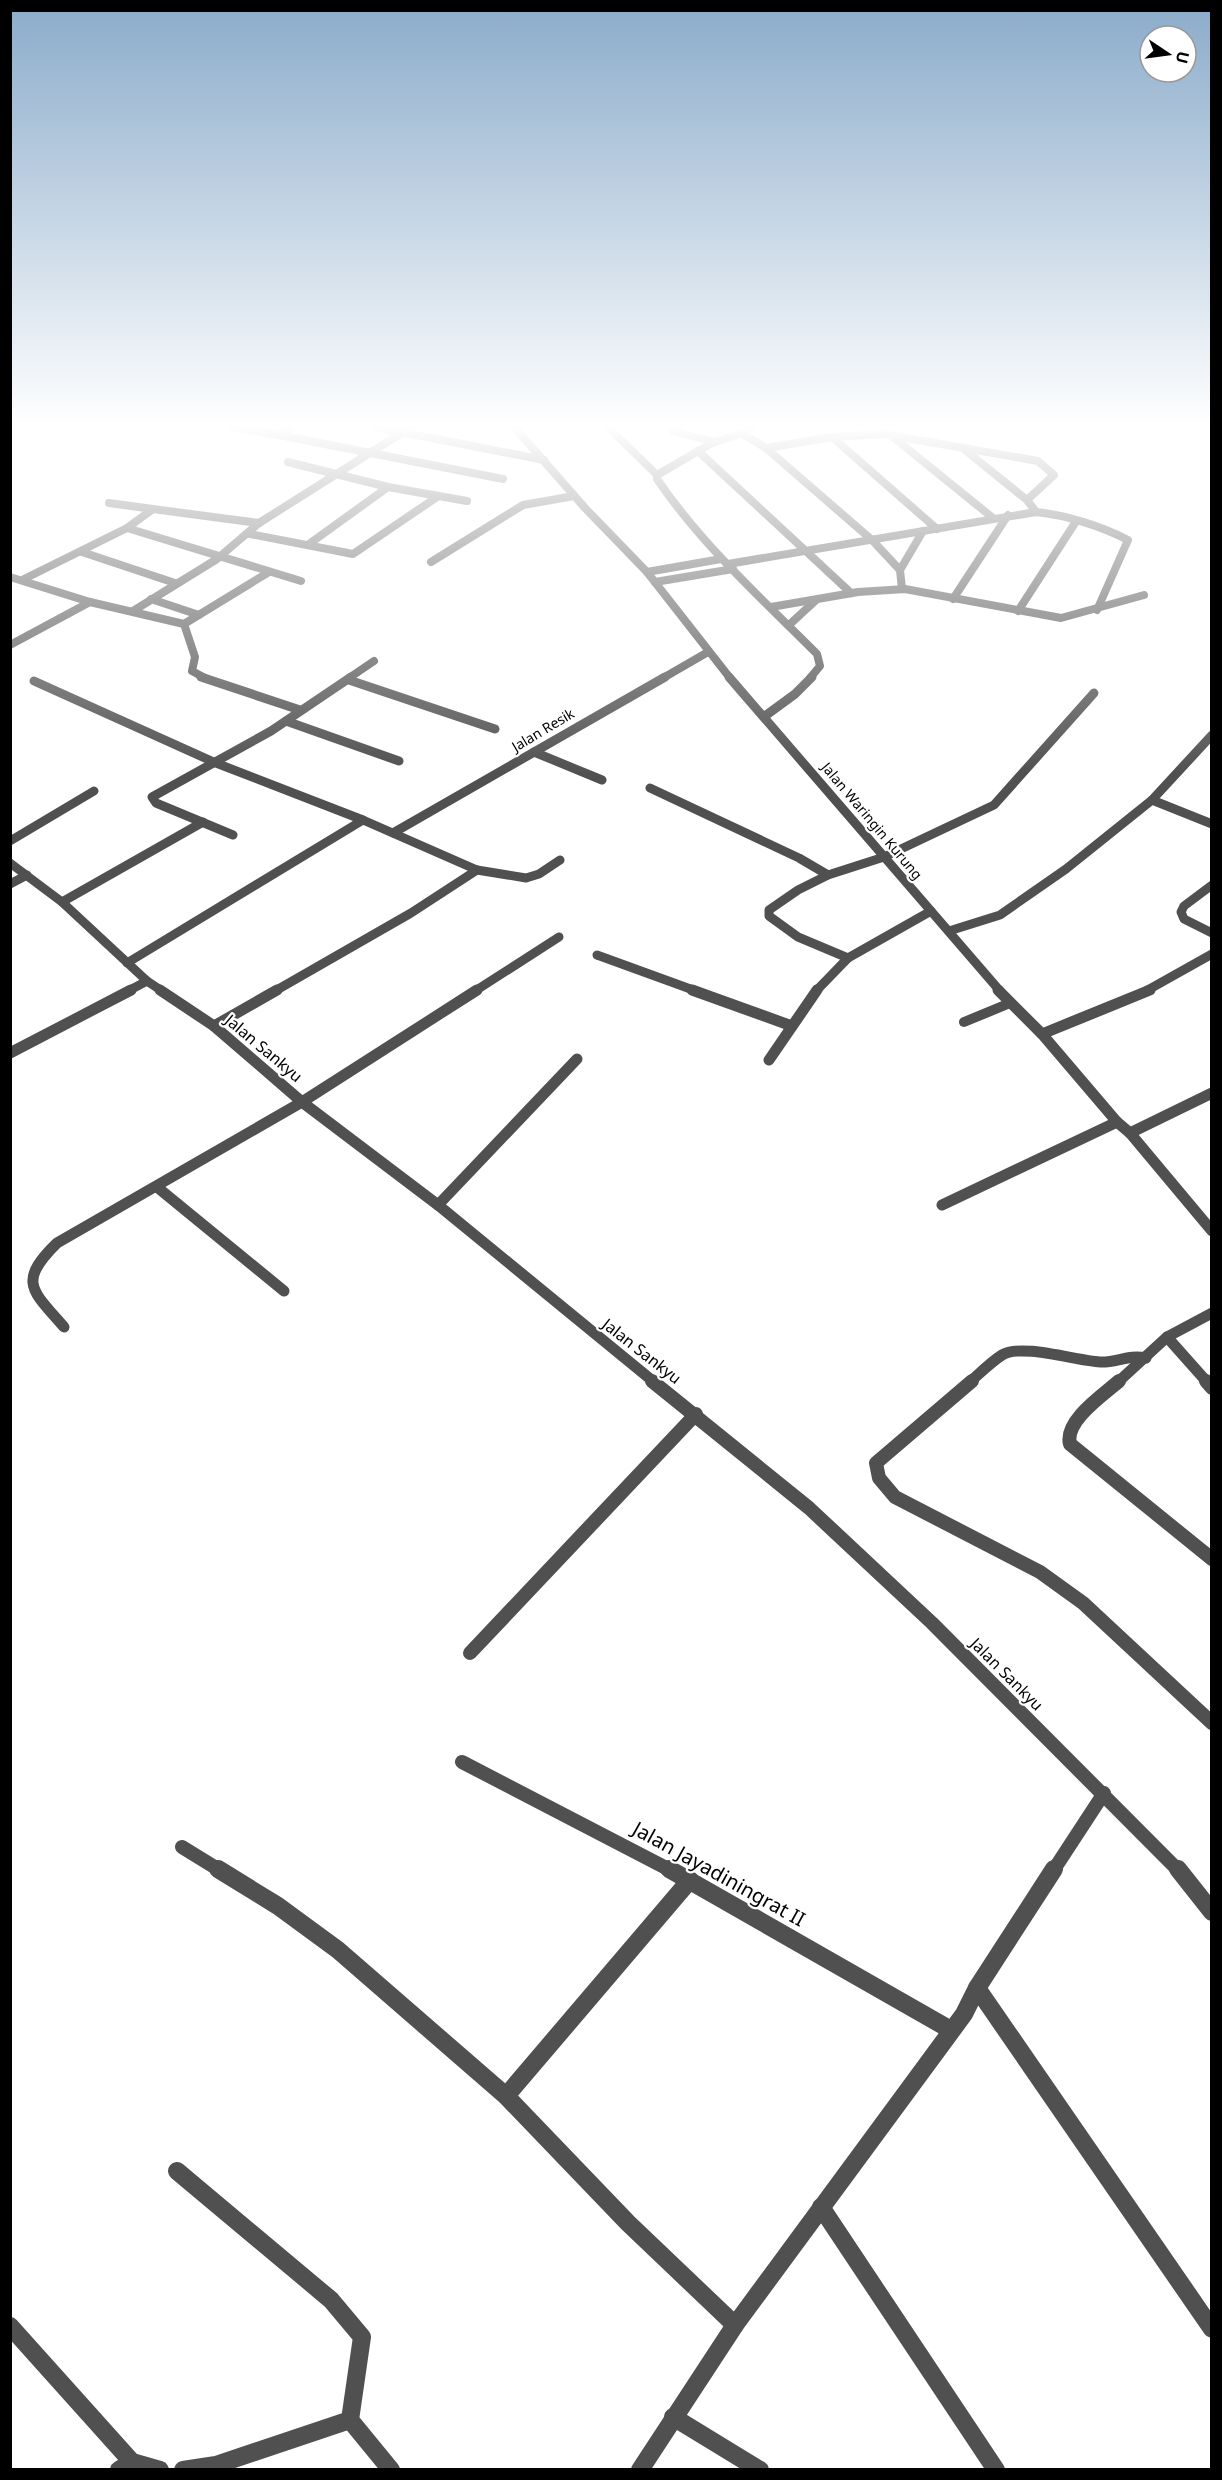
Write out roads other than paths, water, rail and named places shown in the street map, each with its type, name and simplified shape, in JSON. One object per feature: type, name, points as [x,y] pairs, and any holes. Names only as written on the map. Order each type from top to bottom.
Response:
[{"type":"street","points":[[24,579],[99,543]]},
{"type":"street","points":[[175,543],[301,581]]},
{"type":"street","points":[[133,611],[238,543]]},
{"type":"street","points":[[302,543],[353,554],[370,543]]},
{"type":"street","points":[[431,562],[462,543]]},
{"type":"street","name":"Jalan Waringin Kurung","points":[[618,543],[655,582],[708,652],[884,858],[1010,1003],[1042,1034],[1117,1122],[1130,1133],[1212,1231]]},
{"type":"street","points":[[707,543],[817,654],[820,666],[798,693],[765,716]]},
{"type":"street","points":[[799,543],[851,593]]},
{"type":"street","points":[[655,582],[727,564],[854,543]]},
{"type":"street","points":[[875,543],[900,570],[902,588]]},
{"type":"street","points":[[900,570],[916,543]]},
{"type":"street","points":[[953,599],[990,543]]},
{"type":"street","points":[[1018,611],[1062,543]]},
{"type":"street","points":[[1097,610],[1127,543]]},
{"type":"street","points":[[82,552],[175,584]]},
{"type":"street","points":[[646,572],[727,564]]},
{"type":"street","points":[[10,576],[90,602],[184,624],[269,572]]},
{"type":"street","points":[[771,607],[851,593],[902,588],[1061,618],[1097,610],[1144,595]]},
{"type":"street","points":[[151,599],[199,615]]},
{"type":"street","points":[[789,625],[817,599]]},
{"type":"street","points":[[10,645],[90,602]]},
{"type":"street","points":[[184,624],[195,657],[192,670],[202,677],[300,710]]},
{"type":"street","name":"Jalan Resik","points":[[393,832],[708,652]]},
{"type":"street","points":[[233,835],[156,803],[152,797],[216,763],[286,721],[374,661]]},
{"type":"street","points":[[349,680],[495,729]]},
{"type":"street","points":[[34,681],[216,763],[393,832],[477,870],[526,878],[538,874],[560,860]]},
{"type":"street","points":[[848,958],[798,937],[769,916],[768,910],[828,875],[884,858],[994,805],[1094,693]]},
{"type":"street","points":[[286,721],[399,761]]},
{"type":"street","points":[[949,931],[1000,915],[1066,869],[1152,800],[1212,735]]},
{"type":"street","points":[[534,752],[602,780]]},
{"type":"street","points":[[650,788],[799,858],[828,875]]},
{"type":"street","points":[[10,841],[94,791]]},
{"type":"street","points":[[1152,800],[1212,824]]},
{"type":"street","points":[[127,963],[363,820]]},
{"type":"street","points":[[62,902],[203,822]]},
{"type":"street","name":"Jalan Sankyu","points":[[10,863],[62,902],[147,981],[213,1026],[302,1102],[438,1205],[809,1508],[932,1623],[1176,1865],[1212,1912]]},
{"type":"street","points":[[213,1026],[411,913],[477,870]]},
{"type":"street","points":[[10,884],[27,875]]},
{"type":"street","points":[[1212,885],[1184,906],[1181,912],[1184,919],[1212,933]]},
{"type":"street","points":[[770,1060],[816,990],[848,958],[931,911]]},
{"type":"street","points":[[64,1327],[34,1292],[30,1274],[38,1260],[57,1243],[302,1102],[559,937]]},
{"type":"street","points":[[1042,1034],[1154,988],[1212,954]]},
{"type":"street","points":[[597,955],[792,1026]]},
{"type":"street","points":[[10,1053],[147,981]]},
{"type":"street","points":[[438,1205],[577,1059]]},
{"type":"street","points":[[1130,1133],[1212,1093]]},
{"type":"street","points":[[942,1205],[1117,1122]]},
{"type":"street","points":[[157,1187],[284,1291]]},
{"type":"street","points":[[1212,1313],[1167,1337],[1073,1423],[1068,1436],[1070,1444],[1212,1559]]},
{"type":"street","points":[[1167,1337],[1212,1389]]},
{"type":"street","points":[[1146,1358],[1126,1355],[1104,1362],[1025,1351],[1004,1353],[876,1463],[875,1470],[881,1484],[895,1497],[1040,1572],[1083,1603],[1212,1723]]},
{"type":"street","points":[[470,1653],[696,1414]]},
{"type":"street","name":"Jalan Jayadiningrat II","points":[[462,1762],[690,1880],[951,2030]]},
{"type":"street","points":[[640,2469],[735,2325],[964,2014],[977,1988],[1104,1793]]},
{"type":"street","points":[[182,1847],[278,1906],[338,1950],[506,2096],[628,2223],[735,2325]]},
{"type":"street","points":[[506,2096],[690,1880]]},
{"type":"street","points":[[977,1988],[1212,2329]]},
{"type":"street","points":[[177,2171],[331,2300],[362,2337],[350,2420],[391,2469]]},
{"type":"street","points":[[821,2207],[996,2469]]},
{"type":"street","points":[[10,2326],[125,2466],[160,2469]]},
{"type":"street","points":[[673,2417],[760,2469]]},
{"type":"street","points":[[183,2469],[216,2465],[350,2420]]},
{"type":"lane","points":[[964,1022],[1010,1003]]}]
